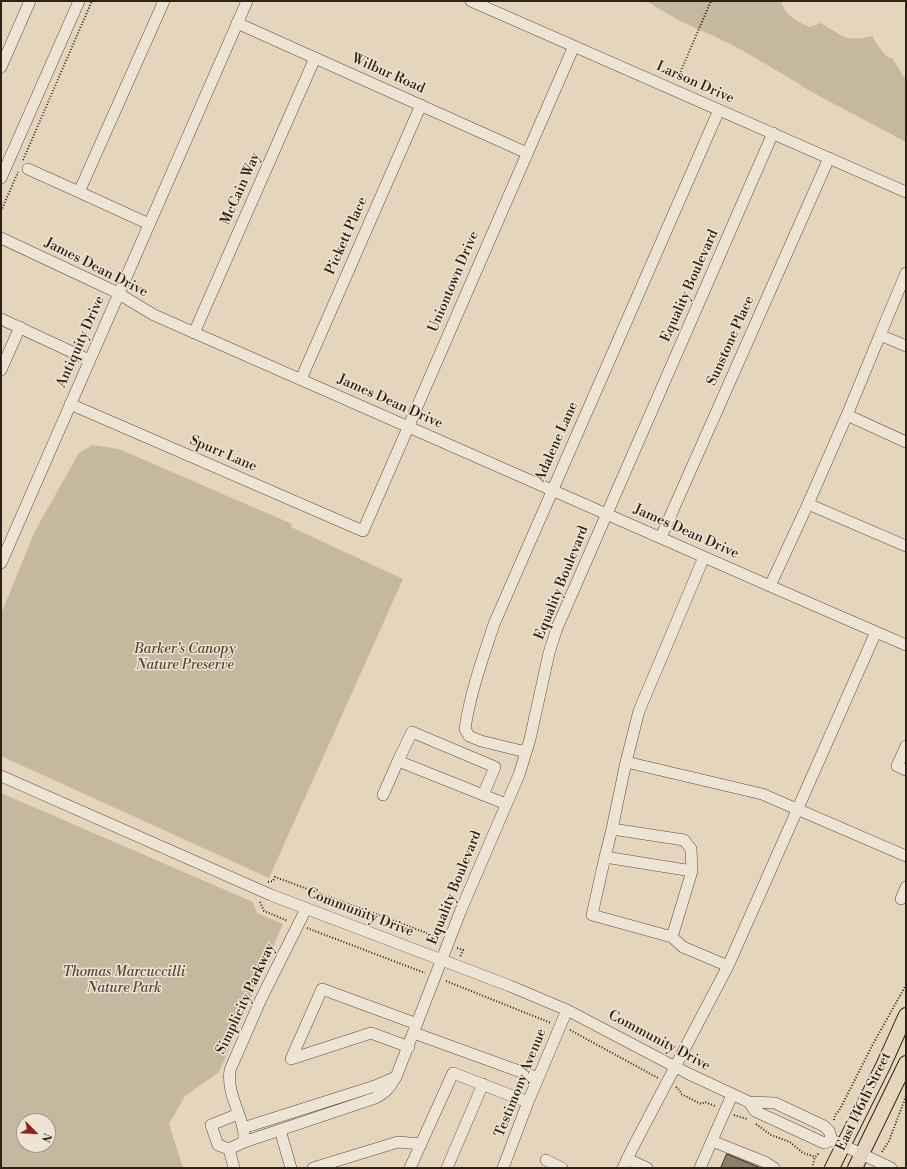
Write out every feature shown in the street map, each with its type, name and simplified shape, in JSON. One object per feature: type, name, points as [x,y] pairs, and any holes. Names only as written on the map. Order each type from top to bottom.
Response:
[{"type":"main road","name":"East 146th Street","points":[[832,1168],[838,1143],[883,1066],[906,1014]]},
{"type":"main road","name":"East 146th Street","points":[[854,1168],[906,1063]]},
{"type":"street","points":[[1,67],[30,1]]},
{"type":"street","points":[[1,178],[79,1]]},
{"type":"street","points":[[79,192],[164,1]]},
{"type":"street","name":"Antiquity Drive","points":[[1,563],[247,1]]},
{"type":"street","name":"Larson Drive","points":[[471,1],[906,192]]},
{"type":"street","name":"Wilbur Road","points":[[237,23],[527,153]]},
{"type":"street","name":"Uniontown Drive","points":[[363,531],[574,46]]},
{"type":"street","name":"McCain Way","points":[[194,332],[315,58]]},
{"type":"street","name":"Pickett Place","points":[[301,379],[420,105]]},
{"type":"street","name":"Adalene Lane","points":[[526,752],[481,742],[469,736],[465,728],[472,697],[494,624],[719,110]]},
{"type":"street","name":"Equality Boulevard","points":[[244,1142],[378,1096],[389,1088],[396,1077],[448,944],[519,775],[526,752],[549,653],[557,628],[773,133]]},
{"type":"street","name":"Sunstone Place","points":[[661,537],[828,158]]},
{"type":"street","points":[[24,166],[149,224]]},
{"type":"street","name":"James Dean Drive","points":[[1,238],[118,294],[154,315],[906,645]]},
{"type":"street","points":[[770,586],[847,415],[906,273]]},
{"type":"street","points":[[1,319],[90,360]]},
{"type":"street","points":[[1,370],[20,327]]},
{"type":"street","points":[[880,335],[906,346]]},
{"type":"street","name":"Spurr Lane","points":[[70,404],[363,531]]},
{"type":"street","points":[[847,415],[906,442]]},
{"type":"street","points":[[808,504],[906,546]]},
{"type":"street","points":[[704,556],[639,711],[626,762],[592,915],[672,937],[683,947],[728,966]]},
{"type":"street","points":[[647,1168],[625,1164],[728,966],[876,632]]},
{"type":"street","points":[[383,795],[412,732],[495,767],[483,794]]},
{"type":"street","points":[[906,746],[897,766],[906,770]]},
{"type":"street","points":[[398,761],[506,804]]},
{"type":"street","points":[[626,762],[762,794],[906,856]]},
{"type":"street","name":"Community Drive","points":[[1,776],[271,895],[442,960],[567,1010],[732,1095],[749,1102],[775,1103],[824,1126],[838,1143]]},
{"type":"street","points":[[612,829],[684,840],[691,849],[692,871],[672,937]]},
{"type":"street","points":[[605,857],[692,871]]},
{"type":"street","points":[[901,899],[906,887]]},
{"type":"street","name":"Simplicity Parkway","points":[[238,1114],[229,1084],[232,1064],[273,973],[306,909]]},
{"type":"street","points":[[409,1047],[371,1034],[291,1059],[322,989],[538,1078]]},
{"type":"street","name":"Testimony Avenue","points":[[503,1168],[528,1102],[567,1010]]},
{"type":"street","points":[[413,1167],[421,1144],[453,1073],[528,1102]]},
{"type":"street","points":[[243,1128],[375,1086],[396,1077]]},
{"type":"street","points":[[447,1168],[483,1084]]},
{"type":"street","points":[[700,1168],[732,1095]]},
{"type":"street","name":"Community Drive","points":[[749,1102],[755,1111],[824,1143],[838,1143]]},
{"type":"street","points":[[238,1114],[243,1128],[245,1135],[244,1142],[229,1149],[218,1146],[211,1125],[238,1114]]},
{"type":"street","points":[[280,1130],[291,1168]]},
{"type":"street","points":[[712,1141],[765,1162],[774,1168]]},
{"type":"street","points":[[312,1168],[398,1142],[421,1144]]},
{"type":"street","points":[[838,1143],[891,1168]]},
{"type":"street","points":[[229,1149],[234,1168]]},
{"type":"street","points":[[546,1160],[562,1168]]},
{"type":"path","points":[[1,211],[24,166],[92,1]]},
{"type":"path","points":[[677,80],[711,1]]},
{"type":"path","points":[[266,883],[273,881],[275,877],[435,936],[436,940],[463,950],[450,982]]},
{"type":"path","points":[[834,1120],[835,1115],[839,1111],[873,1044],[906,985]]},
{"type":"path","points":[[886,1145],[889,1141],[906,1096]]},
{"type":"path","points":[[812,1168],[815,1157],[819,1153]]},
{"type":"green space","points":[[646,1],[781,1],[785,11],[796,20],[810,27],[820,23],[844,37],[855,39],[872,36],[886,56],[893,59],[903,76],[906,77],[906,142],[808,90],[740,49],[680,21]]},
{"type":"green space","name":"Barker's Canopy Nature Preserve","points":[[92,445],[119,449],[292,524],[291,527],[403,579],[269,878],[1,756],[1,614],[35,531],[79,453]]},
{"type":"green space","name":"Thomas Marcuccilli Nature Park","points":[[1,793],[253,902],[257,913],[283,924],[219,1072],[185,1096],[169,1124],[183,1168],[1,1168]]},
{"type":"building","points":[[727,1154],[761,1168],[721,1168]]}]
